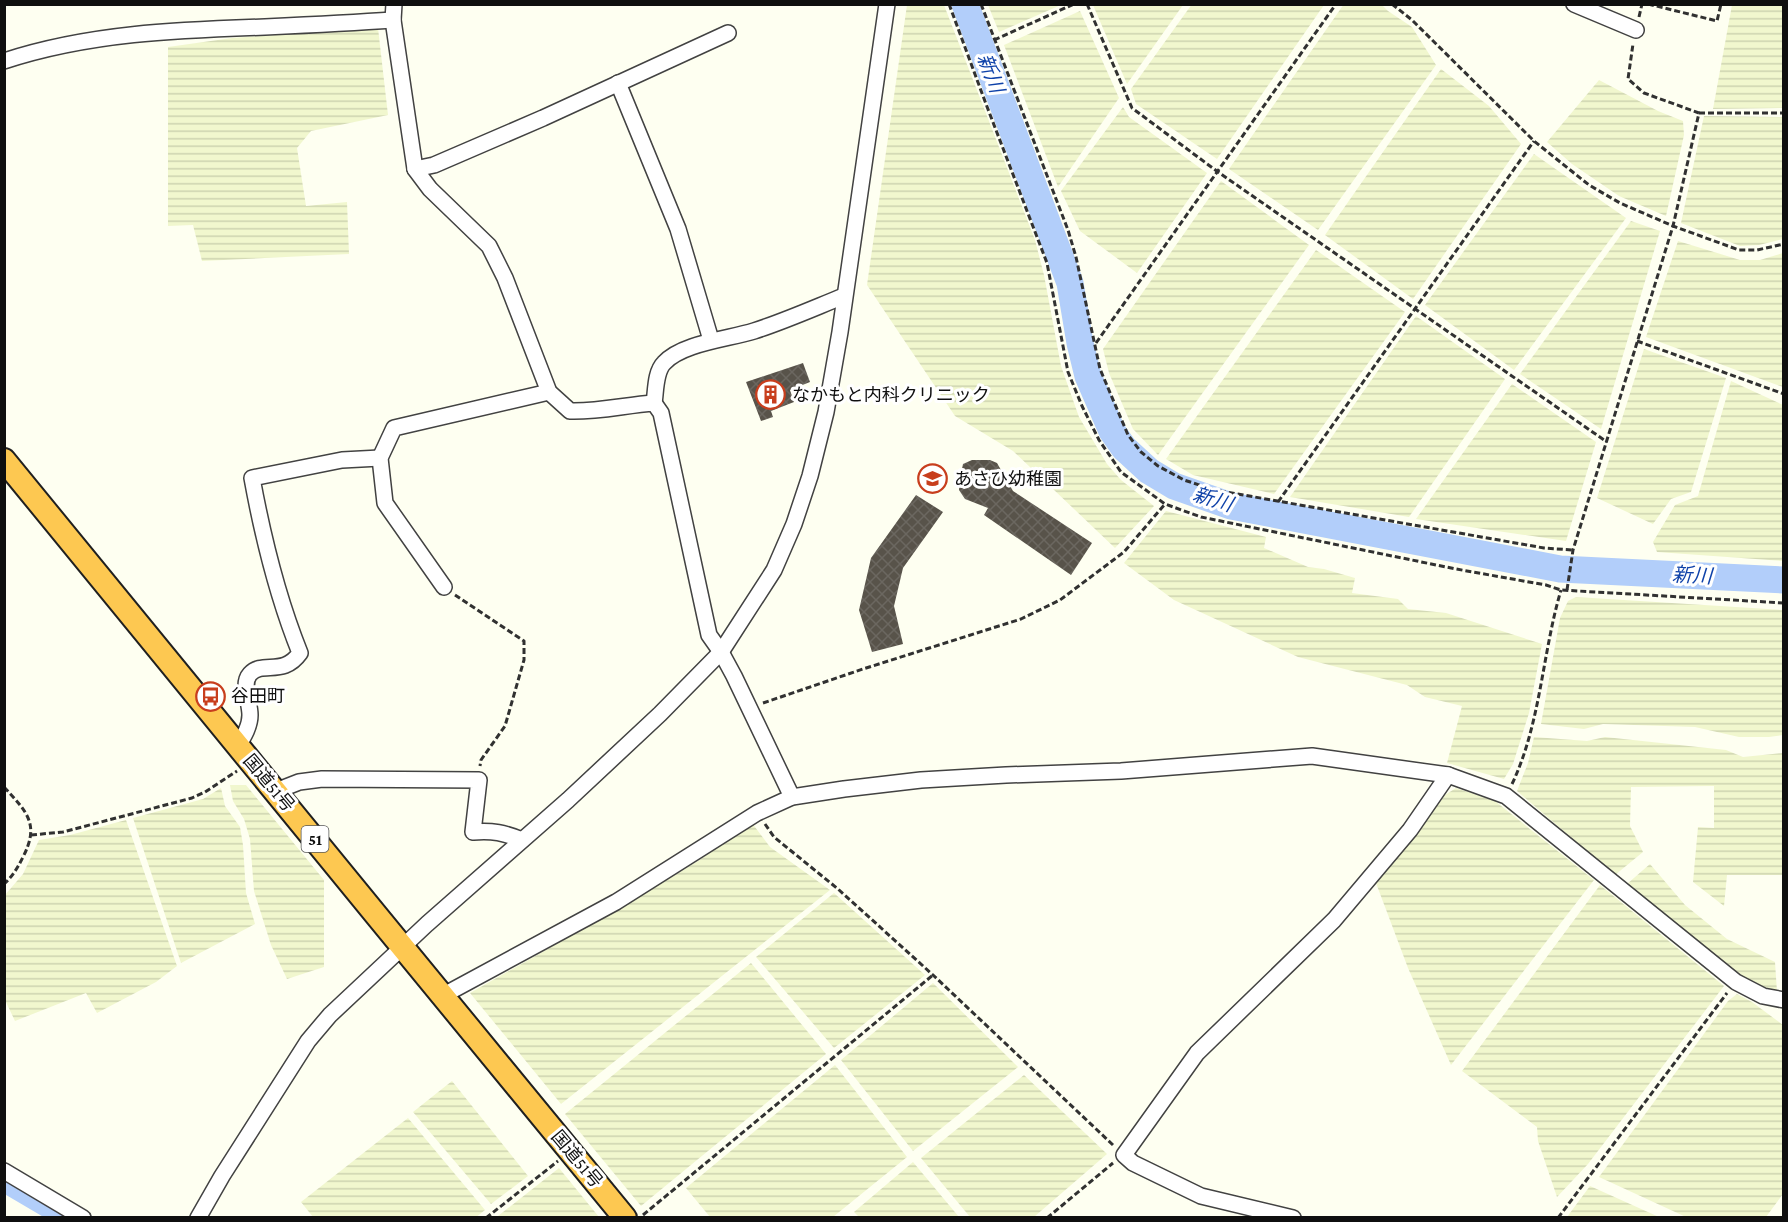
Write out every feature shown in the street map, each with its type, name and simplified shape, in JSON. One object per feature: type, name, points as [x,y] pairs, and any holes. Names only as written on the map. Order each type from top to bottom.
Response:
[{"type":"highway","name":"国道51号","points":[[4,460],[625,1218]]},
{"type":"street","points":[[394,4],[393,20],[415,169],[430,189],[489,246],[505,278],[549,392],[570,411],[590,412],[632,404],[654,403]]},
{"type":"street","points":[[198,1218],[308,1041],[330,1015],[427,924],[660,714],[721,652],[774,570],[794,524],[810,476],[826,412],[887,4]]},
{"type":"street","points":[[1574,4],[1636,30]]},
{"type":"street","points":[[4,61],[75,42],[128,34],[393,20]]},
{"type":"street","points":[[415,169],[434,165],[728,33]]},
{"type":"street","points":[[618,83],[678,229],[711,340]]},
{"type":"street","points":[[792,797],[721,652],[709,636],[661,412],[654,403],[662,364],[672,356],[711,340],[760,329],[844,296]]},
{"type":"street","points":[[444,587],[385,503],[380,458],[394,428],[549,392]]},
{"type":"street","points":[[244,753],[250,717],[246,681],[251,672],[263,668],[279,668],[293,663],[300,653],[287,620],[263,538],[252,478],[342,460],[380,458]]},
{"type":"street","points":[[442,996],[616,902],[757,813],[792,797],[921,780],[1121,771],[1312,756],[1448,776],[1506,796],[1736,982],[1763,996],[1784,1000]]},
{"type":"street","points":[[1293,1218],[1201,1196],[1134,1163],[1124,1155],[1197,1053],[1334,920],[1410,830],[1448,776]]},
{"type":"street","points":[[276,791],[299,782],[322,779],[479,780],[473,832],[490,830],[522,840]]},
{"type":"street","points":[[4,1170],[83,1218]]},
{"type":"path","points":[[950,4],[1047,263],[1068,372],[1082,406],[1099,440],[1121,472],[1165,504],[1212,519],[1546,585],[1561,590],[1784,603]]},
{"type":"path","points":[[981,4],[1068,230],[1100,369],[1128,435],[1141,452],[1158,466],[1184,480],[1215,490],[1544,548],[1573,550]]},
{"type":"path","points":[[994,40],[1074,4]]},
{"type":"path","points":[[1087,4],[1132,108],[1218,171],[1607,442]]},
{"type":"path","points":[[1095,345],[1336,4]]},
{"type":"path","points":[[1392,4],[1412,20],[1534,141],[1589,185],[1620,203],[1673,226],[1739,250],[1758,250],[1784,244]]},
{"type":"path","points":[[1642,4],[1628,79],[1644,93],[1699,113],[1784,113]]},
{"type":"path","points":[[1648,4],[1717,21],[1721,4]]},
{"type":"path","points":[[1569,590],[1573,550],[1673,226],[1699,113]]},
{"type":"path","points":[[1278,502],[1534,141]]},
{"type":"path","points":[[1638,341],[1784,394]]},
{"type":"path","points":[[748,708],[1021,619],[1050,605],[1124,552],[1165,504]]},
{"type":"path","points":[[444,587],[524,641],[524,660],[505,726],[481,760],[479,780]]},
{"type":"path","points":[[1506,796],[1522,763],[1537,705],[1561,590]]},
{"type":"path","points":[[32,835],[63,832],[192,798],[205,792],[244,753]]},
{"type":"path","points":[[4,787],[25,810],[30,820],[32,835],[17,869],[4,884]]},
{"type":"path","points":[[757,813],[774,837],[838,889],[933,975],[1124,1155],[1047,1218]]},
{"type":"path","points":[[639,1218],[933,975]]},
{"type":"path","points":[[1558,1218],[1736,982]]},
{"type":"path","points":[[486,1218],[570,1152]]},
{"type":"green space","points":[[1192,4],[1324,5],[1217,159],[1136,104],[1131,89]]},
{"type":"green space","points":[[1344,4],[1382,5],[1412,27],[1436,65],[1318,230],[1229,169]]},
{"type":"green space","points":[[907,5],[944,5],[1035,240],[1061,366],[1079,417],[1107,464],[1121,480],[1154,506],[1115,548],[1013,451],[955,416],[867,285]]},
{"type":"green space","points":[[988,5],[1061,5],[999,32]]},
{"type":"green space","points":[[1093,5],[1183,5],[1127,84]]},
{"type":"green space","points":[[1732,5],[1783,5],[1783,108],[1713,109]]},
{"type":"green space","points":[[1080,11],[1119,98],[1058,187],[1004,45]]},
{"type":"green space","points":[[378,28],[388,115],[311,131],[297,148],[306,206],[347,202],[349,254],[202,261],[193,225],[168,226],[168,47],[232,38]]},
{"type":"green space","points":[[1441,69],[1489,106],[1521,144],[1413,299],[1325,235]]},
{"type":"green space","points":[[1599,80],[1658,111],[1683,121],[1684,135],[1666,216],[1619,196],[1572,164],[1547,142]]},
{"type":"green space","points":[[1123,107],[1129,117],[1207,173],[1137,273],[1080,231],[1061,191]]},
{"type":"green space","points":[[1704,116],[1783,117],[1783,239],[1759,245],[1740,246],[1681,223]]},
{"type":"green space","points":[[1534,154],[1626,218],[1514,370],[1425,305]]},
{"type":"green space","points":[[1221,181],[1309,245],[1158,455],[1133,429],[1109,373],[1103,349]]},
{"type":"green space","points":[[1631,221],[1660,231],[1601,429],[1520,374]]},
{"type":"green space","points":[[1678,241],[1740,260],[1760,260],[1783,253],[1783,387],[1646,337]]},
{"type":"green space","points":[[1316,250],[1405,312],[1274,494],[1193,475],[1166,459]]},
{"type":"green space","points":[[1416,316],[1505,379],[1409,517],[1290,497]]},
{"type":"green space","points":[[1644,349],[1726,378],[1691,492],[1671,499],[1653,524],[1597,498]]},
{"type":"green space","points":[[1731,381],[1783,405],[1783,561],[1657,552],[1653,542],[1675,505],[1698,496]]},
{"type":"green space","points":[[1512,384],[1596,442],[1566,541],[1416,519]]},
{"type":"green space","points":[[1166,511],[1266,537],[1264,548],[1308,567],[1355,578],[1352,593],[1398,599],[1408,609],[1446,613],[1542,644],[1529,713],[1513,764],[1504,779],[1447,763],[1462,706],[1425,697],[1407,685],[1298,657],[1174,600],[1124,563]]},
{"type":"green space","points":[[1576,597],[1783,610],[1783,735],[1739,737],[1695,727],[1603,724],[1584,729],[1541,724],[1560,618],[1568,601]]},
{"type":"green space","points":[[1534,737],[1587,741],[1605,737],[1726,750],[1743,757],[1783,753],[1783,875],[1727,875],[1724,906],[1693,882],[1698,827],[1714,828],[1714,786],[1631,787],[1630,826],[1643,852],[1615,875],[1517,791],[1528,763]]},
{"type":"green space","points":[[230,785],[246,785],[324,880],[324,967],[287,979],[271,945],[254,891],[250,839],[244,819],[233,801]]},
{"type":"green space","points":[[221,788],[225,806],[240,827],[246,893],[255,924],[181,963],[133,818],[203,799]]},
{"type":"green space","points":[[1456,788],[1495,801],[1594,880],[1451,1065],[1408,968],[1376,883],[1445,795]]},
{"type":"green space","points":[[126,820],[177,966],[156,982],[97,1013],[86,993],[15,1021],[5,1000],[5,895],[23,874],[39,840],[70,835]]},
{"type":"green space","points":[[752,823],[770,847],[830,890],[561,1104],[470,993],[622,907],[698,861]]},
{"type":"green space","points":[[1650,864],[1685,905],[1727,939],[1775,962],[1777,992],[1757,985],[1731,969],[1627,884]]},
{"type":"green space","points":[[1600,885],[1724,986],[1588,1164],[1557,1197],[1538,1141],[1537,1127],[1462,1071]]},
{"type":"green space","points":[[834,893],[925,975],[834,1048],[756,957]]},
{"type":"green space","points":[[751,963],[826,1054],[641,1206],[565,1114]]},
{"type":"green space","points":[[933,983],[1018,1067],[913,1151],[841,1060]]},
{"type":"green space","points":[[1737,994],[1783,1025],[1783,1194],[1766,1217],[1686,1217],[1599,1177],[1728,1001]]},
{"type":"green space","points":[[835,1065],[907,1157],[833,1217],[710,1217],[686,1188]]},
{"type":"green space","points":[[1024,1075],[1107,1154],[1034,1217],[970,1217],[921,1158]]},
{"type":"green space","points":[[452,1081],[528,1176],[491,1204],[413,1112]]},
{"type":"green space","points":[[408,1118],[485,1210],[475,1218],[313,1217],[301,1202]]},
{"type":"green space","points":[[913,1162],[959,1217],[859,1217],[854,1212]]},
{"type":"green space","points":[[559,1168],[599,1217],[498,1216]]},
{"type":"green space","points":[[1590,1186],[1659,1217],[1567,1217]]},
{"type":"building","name":"なかもと内科クリニック","points":[[803,363],[810,382],[790,390],[794,402],[771,411],[773,417],[761,421],[746,382]]},
{"type":"building","points":[[972,460],[990,460],[997,463],[1013,491],[1092,543],[1071,575],[984,515],[988,508],[965,499],[959,490],[960,478],[963,464]]},
{"type":"building","points":[[916,495],[943,512],[903,568],[894,606],[903,644],[872,652],[859,610],[871,558]]},
{"type":"waterway","name":"新川","points":[[965,4],[1070,283],[1088,376],[1112,431],[1124,448],[1149,471],[1174,486],[1231,506],[1560,569],[1784,580]]},
{"type":"waterway","points":[[4,1185],[60,1218]]},
{"type":"place","name":"なかもと内科クリニック","points":[[771,395]]},
{"type":"place","name":"あさひ幼稚園","points":[[933,479]]},
{"type":"place","name":"谷田町","points":[[210,696]]}]
